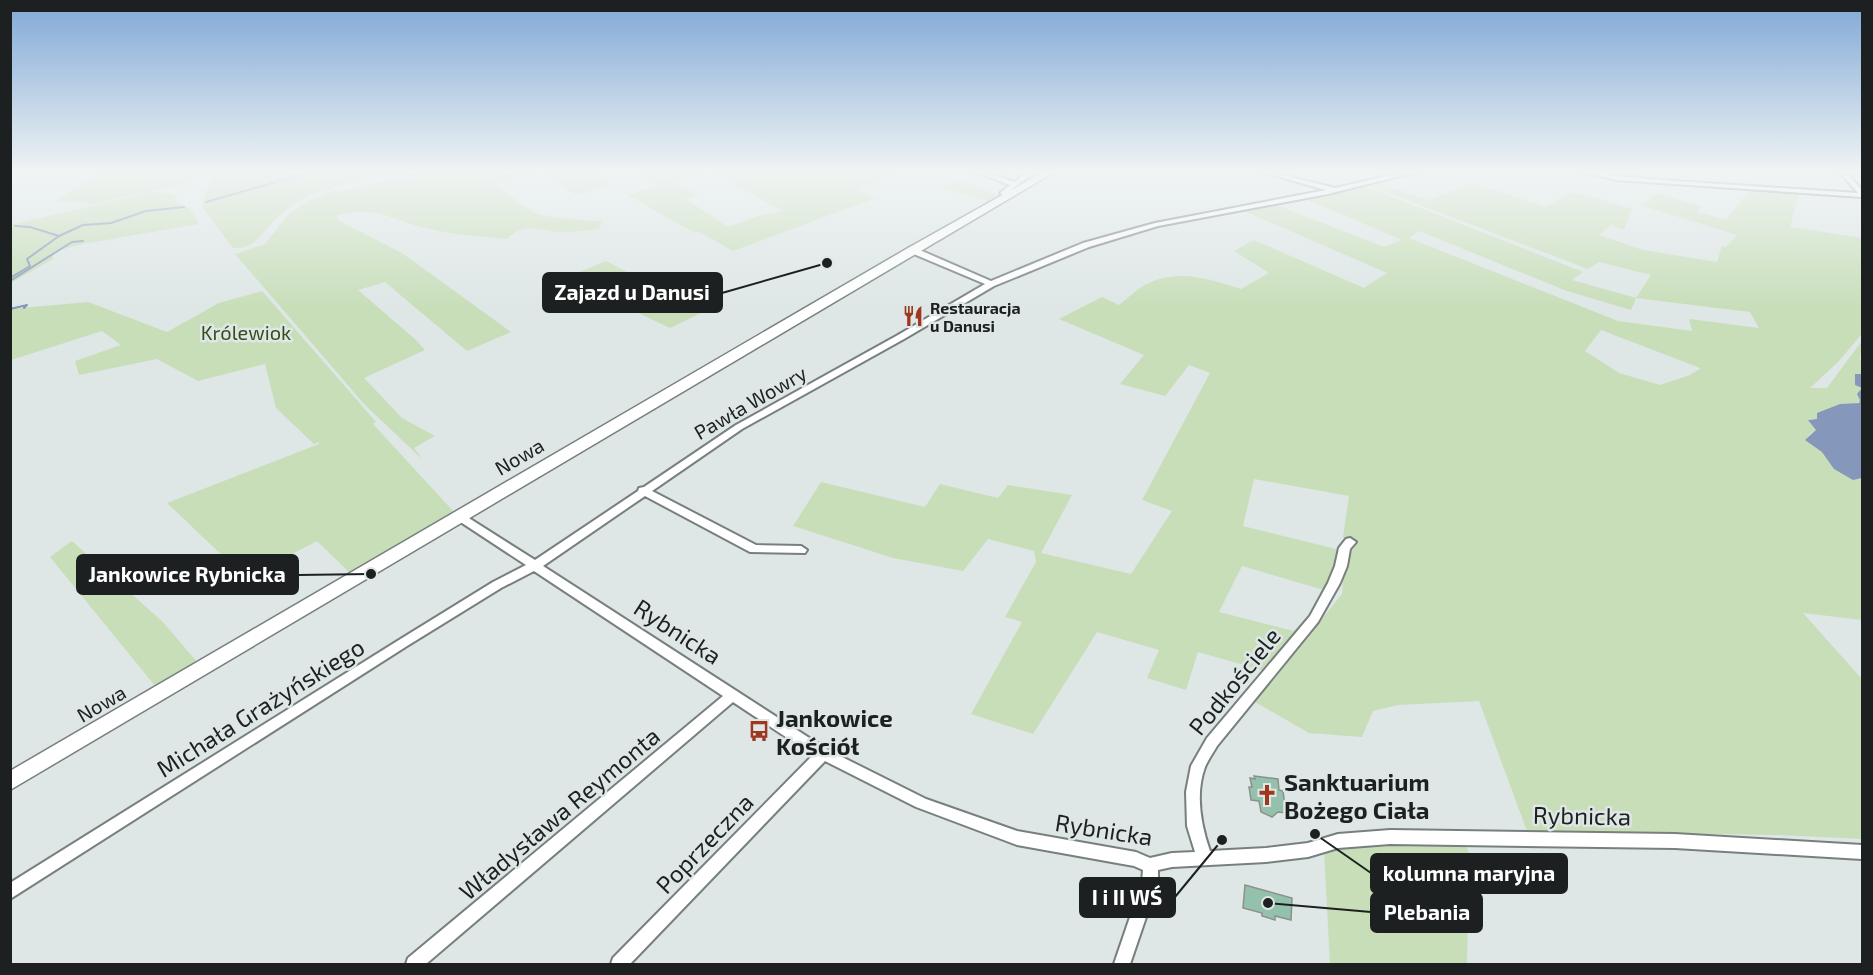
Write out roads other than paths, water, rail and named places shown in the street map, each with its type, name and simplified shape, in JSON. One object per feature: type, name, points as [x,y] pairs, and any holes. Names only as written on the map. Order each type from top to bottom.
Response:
[{"type":"street","name":"Nowa","points":[[10,782],[970,216]]},
{"type":"street","name":"Pawła Wowry","points":[[536,565],[643,490],[739,427],[991,284],[1086,245],[1157,224],[1196,216]]},
{"type":"street","points":[[912,250],[991,284]]},
{"type":"street","points":[[643,490],[754,549],[801,550]]},
{"type":"street","name":"Rybnicka","points":[[459,517],[823,754],[921,803],[970,823],[1017,838],[1132,858],[1149,865],[1172,860],[1266,855],[1308,850],[1338,841],[1390,837],[1675,841],[1863,852]]},
{"type":"street","name":"Podkościele","points":[[1205,858],[1194,826],[1192,792],[1198,766],[1212,742],[1314,619],[1334,583],[1345,548],[1350,542]]},
{"type":"street","name":"Michała Grażyńskiego","points":[[10,892],[403,643],[497,585],[536,565]]},
{"type":"street","name":"Władysława Reymonta","points":[[414,964],[733,695]]},
{"type":"street","name":"Poprzeczna","points":[[620,964],[823,754]]},
{"type":"street","points":[[1122,964],[1150,882],[1149,865]]},
{"type":"water","points":[[1855,374],[1862,374],[1862,388],[1855,385]]},
{"type":"water","points":[[1862,388],[1862,478],[1853,480],[1834,469],[1822,452],[1805,440],[1816,430],[1808,420],[1817,419],[1817,413],[1840,404],[1859,403],[1857,394]]},
{"type":"waterway","points":[[59,236],[83,225],[111,223],[130,216]]},
{"type":"waterway","points":[[15,226],[30,227],[59,236]]},
{"type":"waterway","points":[[10,278],[30,266],[27,259],[59,236]]},
{"type":"waterway","points":[[10,281],[72,242],[83,241]]},
{"type":"waterway","points":[[10,309],[27,305],[24,308]]},
{"type":"place","name":"Zajazd u Danusi","points":[[827,263]]},
{"type":"place","name":"Restauracja u Danusi","points":[[913,316]]},
{"type":"place","name":"Jankowice Rybnicka","points":[[371,574]]},
{"type":"place","name":"Jankowice Kościół","points":[[759,731]]},
{"type":"place","name":"Sanktuarium Bożego Ciała","points":[[1267,795]]},
{"type":"place","name":"kolumna maryjna","points":[[1315,834]]},
{"type":"place","name":"I i II WŚ","points":[[1222,840]]},
{"type":"place","name":"Plebania","points":[[1268,903]]},
{"type":"park label","name":"Królewiok","points":[[246,332]]}]
